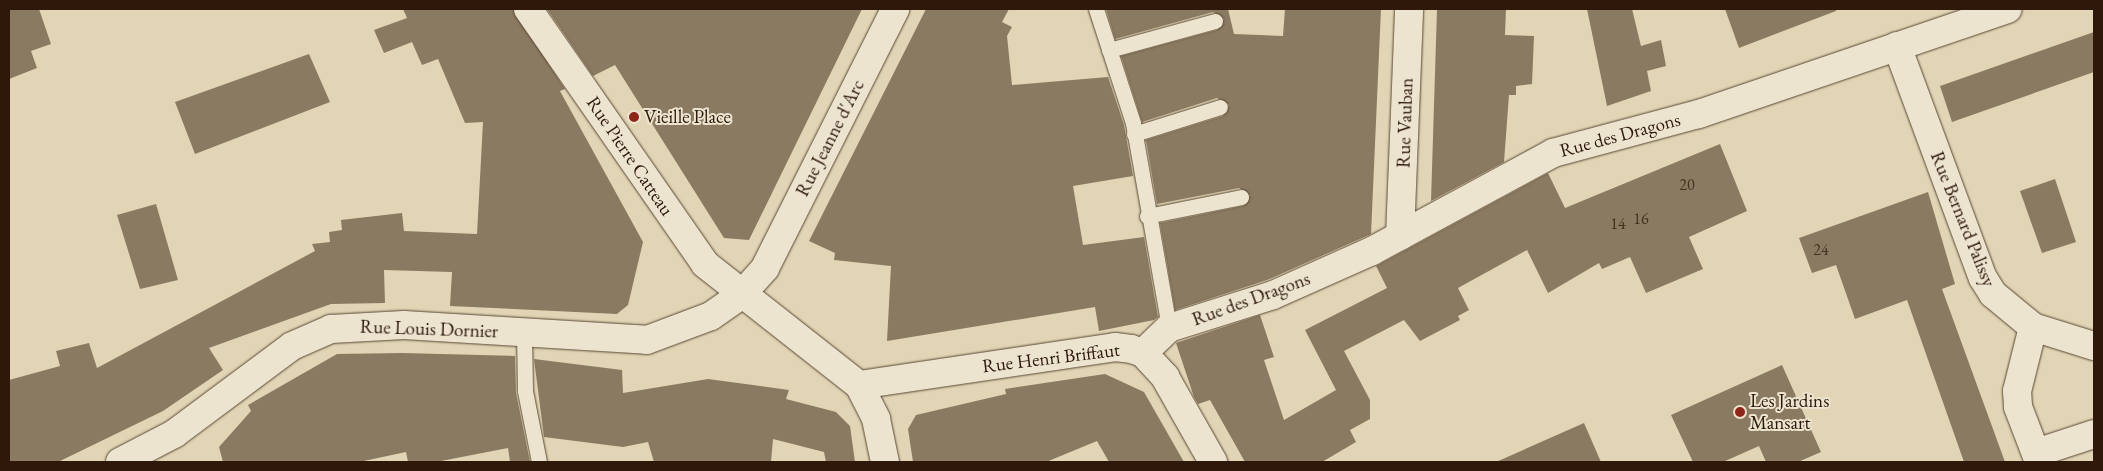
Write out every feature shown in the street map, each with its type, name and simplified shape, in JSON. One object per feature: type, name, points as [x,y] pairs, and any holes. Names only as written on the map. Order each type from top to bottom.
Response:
[{"type":"street","name":"Rue Pierre Catteau","points":[[528,9],[699,257],[741,295]]},
{"type":"street","name":"Rue Jeanne d'Arc","points":[[741,295],[765,268],[895,9]]},
{"type":"street","name":"Rue Vauban","points":[[1400,236],[1410,9]]},
{"type":"street","name":"Rue des Dragons","points":[[1143,353],[1169,328],[1273,295],[1400,236],[1553,153],[1698,114],[1998,10]]},
{"type":"street","name":"Rue Bernard Palissy","points":[[1897,46],[1983,278],[2003,306],[2033,327],[2094,346]]},
{"type":"street","points":[[741,295],[860,385],[876,419],[885,462]]},
{"type":"street","name":"Rue Louis Dornier","points":[[120,462],[151,455],[292,346],[331,329],[378,324],[629,341],[679,331],[741,295]]},
{"type":"street","points":[[2033,327],[2017,391],[2038,457],[2094,434]]},
{"type":"street","name":"Rue Henri Briffaut","points":[[860,385],[1115,347],[1143,353],[1165,377],[1213,462]]},
{"type":"lane","points":[[1096,9],[1134,134],[1147,216],[1169,328]]},
{"type":"lane","points":[[1109,50],[1215,21]]},
{"type":"lane","points":[[1134,134],[1220,107]]},
{"type":"lane","points":[[1147,216],[1241,197]]},
{"type":"lane","points":[[524,333],[525,391],[539,462]]},
{"type":"building","points":[[9,9],[39,9],[51,44],[31,51],[37,68],[9,79]]},
{"type":"building","points":[[403,9],[513,9],[565,89],[560,91],[643,242],[628,305],[617,314],[450,306],[452,272],[384,270],[385,303],[331,304],[209,348],[223,370],[163,411],[58,462],[9,462],[9,380],[60,366],[56,351],[89,343],[97,368],[315,251],[312,244],[330,242],[329,232],[342,230],[341,220],[402,213],[404,231],[477,234],[483,122],[465,123],[438,59],[422,65],[412,42],[384,53],[374,30],[407,18]]},
{"type":"building","points":[[547,9],[862,9],[749,240],[724,238],[615,65],[593,76]]},
{"type":"building","points":[[926,9],[1009,9],[1002,22],[1012,27],[1007,36],[1012,85],[1108,77],[1124,125],[1133,176],[1073,186],[1083,245],[1144,237],[1158,317],[1154,320],[1099,331],[1095,307],[887,341],[891,266],[834,260],[835,253],[809,241]]},
{"type":"building","points":[[1106,9],[1228,9],[1234,34],[1283,36],[1285,9],[1381,9],[1371,234],[1267,280],[1175,310],[1160,223],[1243,206],[1250,195],[1239,188],[1157,204],[1146,140],[1223,116],[1229,105],[1217,98],[1142,122],[1121,56],[1217,30],[1224,19],[1213,12],[1115,39]]},
{"type":"building","points":[[1437,9],[1506,9],[1505,35],[1534,36],[1532,84],[1516,86],[1516,95],[1509,95],[1504,162],[1431,201]]},
{"type":"building","points":[[1587,9],[1632,9],[1641,46],[1661,40],[1666,66],[1647,71],[1651,91],[1607,106]]},
{"type":"building","points":[[1725,9],[1836,9],[1836,11],[1739,48]]},
{"type":"building","points":[[2094,32],[2094,72],[1952,122],[1940,86]]},
{"type":"building","points":[[309,54],[330,102],[195,154],[175,102]]},
{"type":"building","points":[[1720,144],[1747,211],[1689,237],[1703,269],[1646,293],[1630,257],[1602,269],[1599,263],[1548,293],[1527,250],[1458,288],[1469,310],[1458,316],[1460,320],[1420,341],[1404,320],[1344,351],[1370,400],[1370,419],[1350,430],[1356,442],[1322,462],[1245,462],[1210,400],[1198,404],[1194,397],[1176,343],[1260,315],[1274,357],[1264,360],[1284,420],[1336,390],[1305,330],[1387,288],[1376,266],[1548,173],[1565,208]]},
{"type":"building","points":[[2055,179],[2076,242],[2042,253],[2020,191]]},
{"type":"building","points":[[1928,192],[1955,284],[1942,289],[2005,462],[1964,462],[1907,300],[1855,319],[1836,265],[1812,273],[1799,238]]},
{"type":"building","points":[[156,204],[178,280],[140,289],[117,215]]},
{"type":"building","points":[[402,353],[515,356],[516,393],[530,462],[510,462],[508,448],[436,462],[408,462],[406,452],[359,462],[223,462],[219,447],[251,411],[248,405],[337,354]]},
{"type":"building","points":[[534,359],[622,370],[623,393],[708,379],[789,390],[786,399],[836,412],[850,426],[855,462],[826,462],[824,452],[773,439],[771,462],[654,462],[648,442],[623,447],[544,437]]},
{"type":"building","name":"Les Jardins Mansart","points":[[1782,365],[1821,452],[1798,462],[1766,462],[1759,446],[1723,462],[1693,462],[1671,415]]},
{"type":"building","points":[[1105,374],[1144,392],[1184,462],[1109,462],[1097,441],[1046,462],[913,462],[908,429],[916,415],[1006,394],[1005,389]]},
{"type":"building","points":[[1584,423],[1601,462],[1496,462]]},
{"type":"place","name":"Vieille Place","points":[[634,117]]},
{"type":"place","name":"Les Jardins Mansart","points":[[1740,412]]}]
